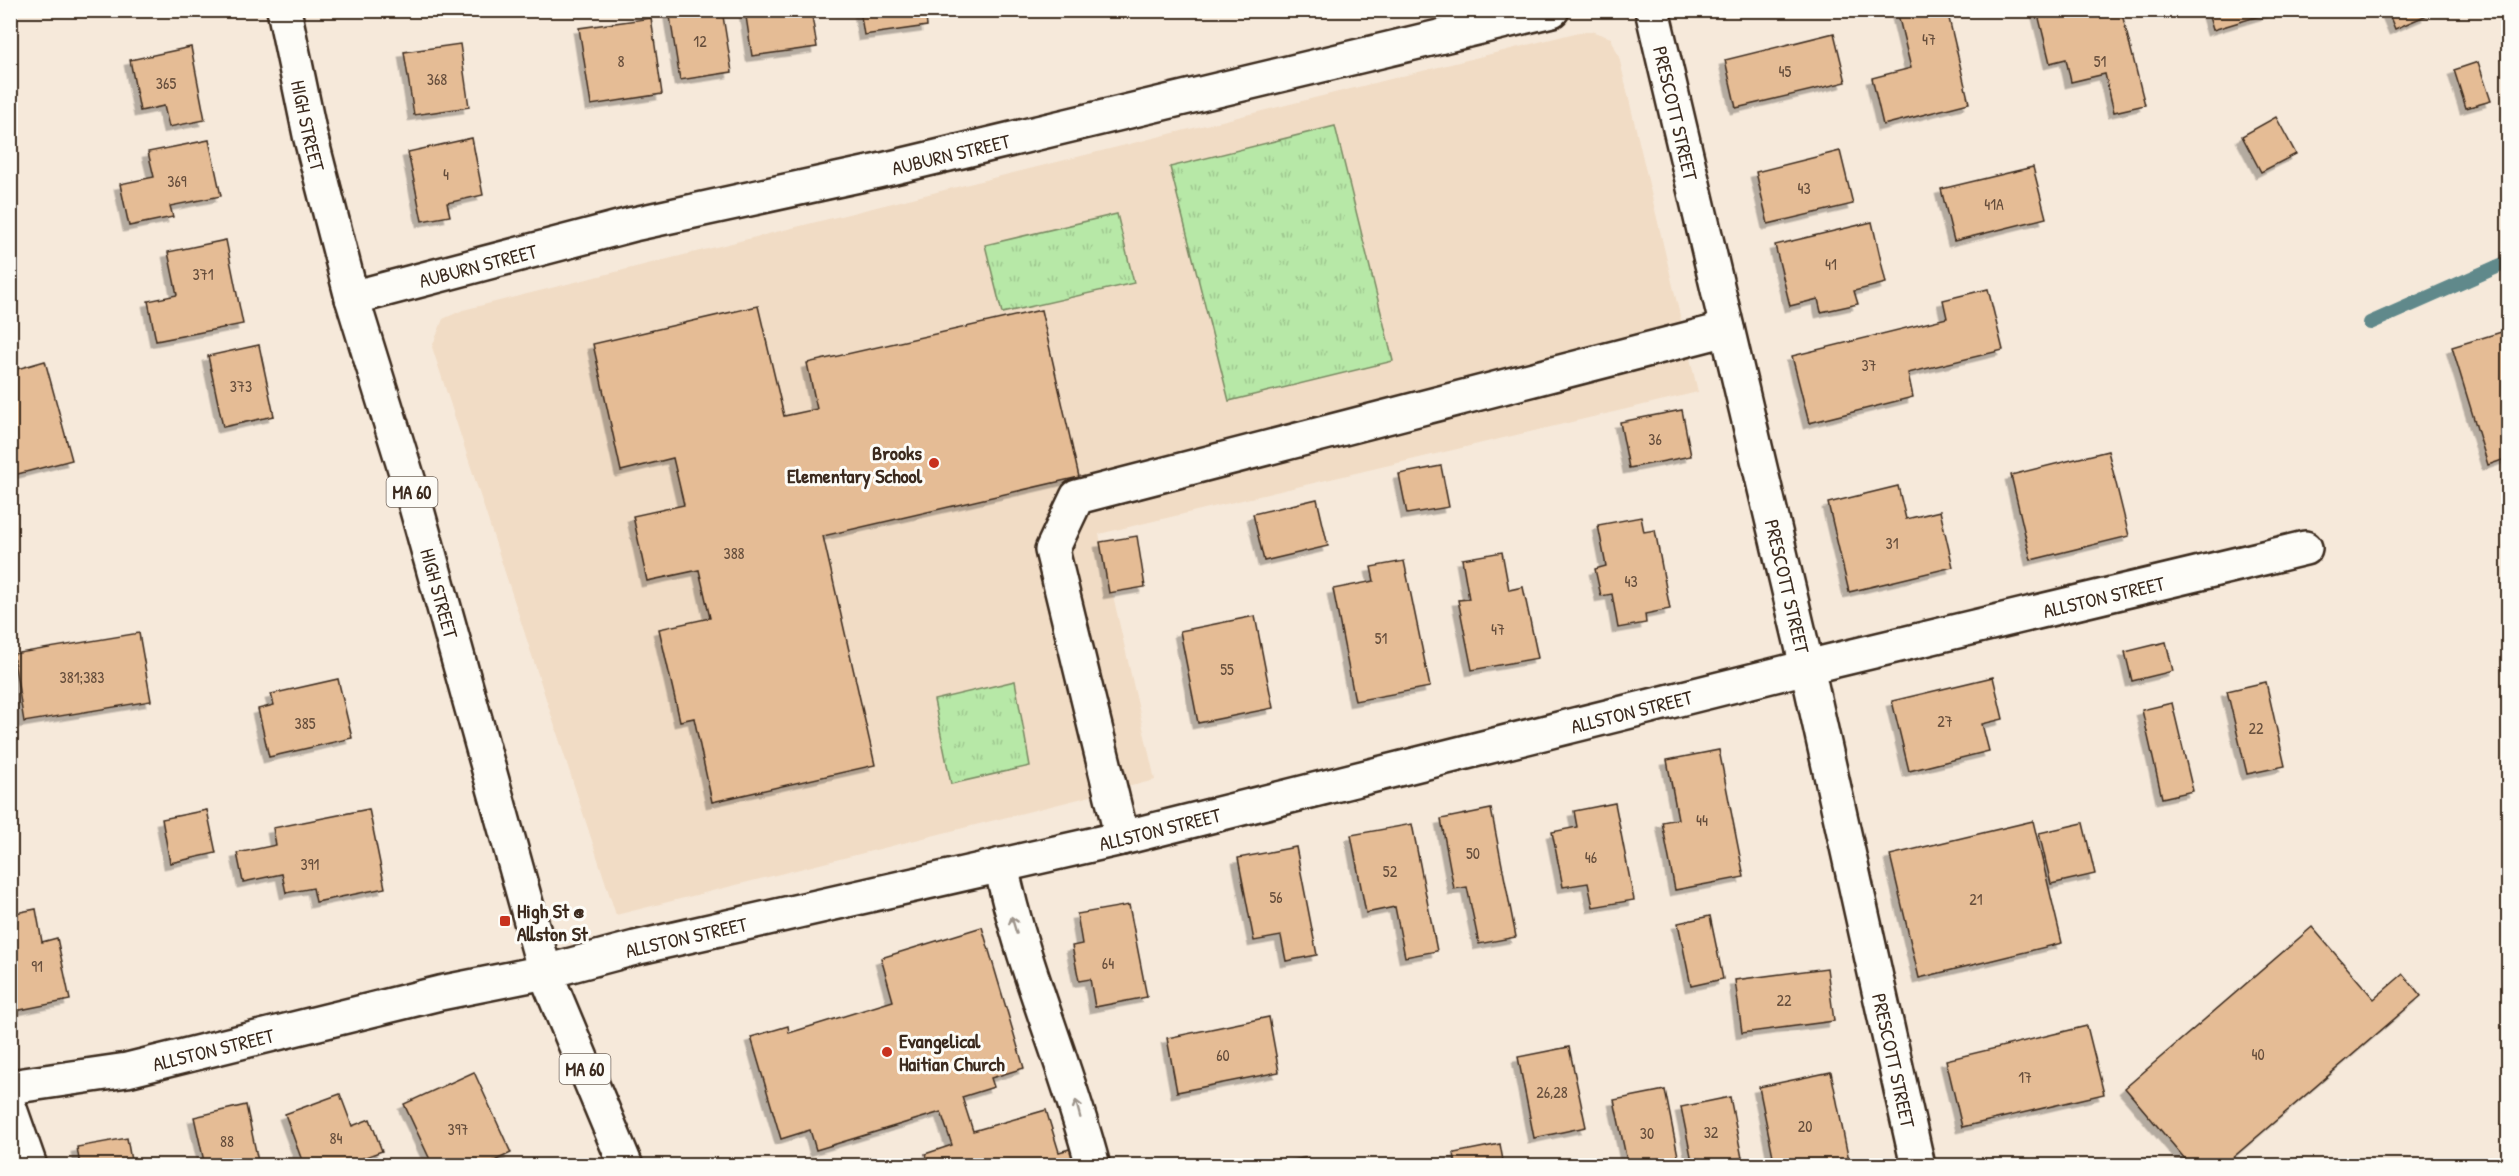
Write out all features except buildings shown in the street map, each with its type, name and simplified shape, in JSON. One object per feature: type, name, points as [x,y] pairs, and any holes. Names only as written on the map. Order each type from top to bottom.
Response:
[{"type":"street","name":"HIGH STREET","points":[[284,10],[310,135],[352,297],[412,492],[544,972],[626,1166]]},
{"type":"street","name":"AUBURN STREET","points":[[352,297],[633,224],[924,160],[1552,10]]},
{"type":"street","name":"PRESCOTT STREET","points":[[1652,10],[1807,667],[1918,1166]]},
{"type":"street","points":[[1122,838],[1052,550],[1077,497],[1727,329]]},
{"type":"street","name":"ALLSTON STREET","points":[[10,1087],[128,1070],[440,993],[544,972],[635,948],[1122,838],[1807,667],[2305,548]]},
{"type":"street","points":[[1001,865],[1013,922],[1077,1103],[1093,1166]]},
{"type":"street","points":[[10,1109],[30,1166]]},
{"type":"shaded area","name":"Brooks Elementary School","points":[[1591,31],[1611,38],[1619,57],[1698,392],[1099,534],[1155,780],[616,915],[432,347],[443,319],[463,310],[1575,33]]},
{"type":"green space","points":[[1335,126],[1393,361],[1229,401],[1170,167]]},
{"type":"green space","points":[[1117,214],[1134,283],[1002,313],[985,245]]},
{"type":"green space","points":[[1015,681],[1030,766],[951,784],[934,700]]},
{"type":"waterway","points":[[2370,323],[2508,262]]},
{"type":"place","name":"Brooks Elementary School","points":[[934,463]]},
{"type":"place","name":"High St @ Allston St","points":[[505,921]]},
{"type":"place","name":"Evangelical Haitian Church","points":[[887,1052]]}]
